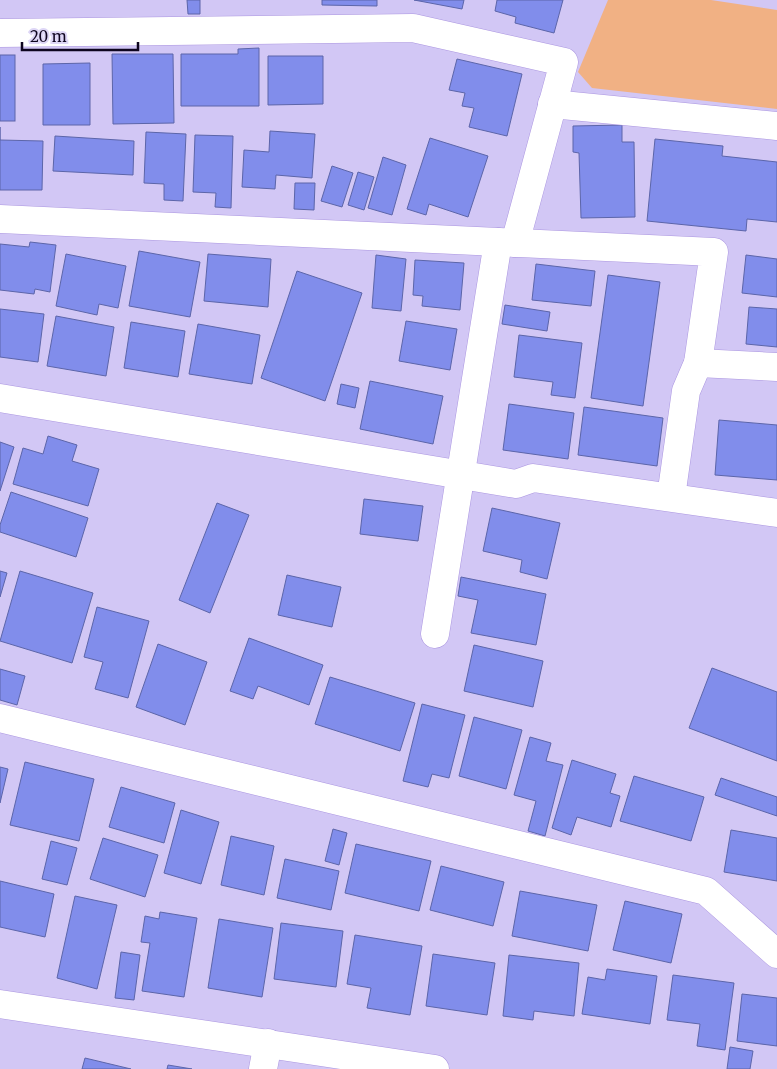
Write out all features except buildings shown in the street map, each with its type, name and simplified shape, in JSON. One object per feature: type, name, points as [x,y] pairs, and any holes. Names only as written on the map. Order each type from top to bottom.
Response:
[{"type":"street","points":[[0,33],[413,28],[564,62],[507,243],[461,475],[435,634]]},
{"type":"street","points":[[552,104],[777,126]]},
{"type":"street","points":[[0,218],[714,252],[698,363],[686,391],[671,497]]},
{"type":"street","points":[[698,363],[777,367]]},
{"type":"street","points":[[0,398],[516,484],[533,478],[777,513]]},
{"type":"street","points":[[0,718],[706,891],[777,954]]},
{"type":"street","points":[[0,1004],[265,1056],[436,1069]]},
{"type":"shaded area","points":[[608,0],[711,0],[777,10],[777,109],[592,88],[578,72]]}]
